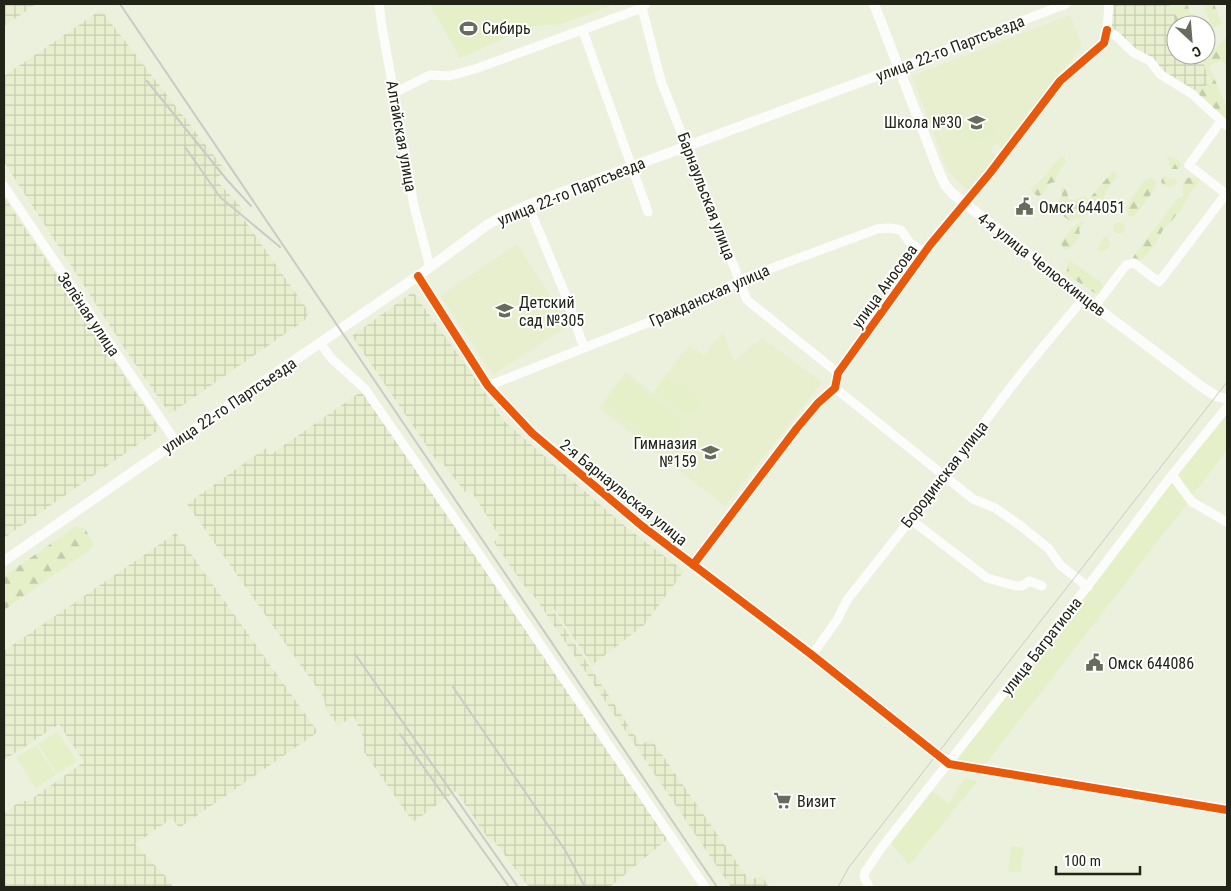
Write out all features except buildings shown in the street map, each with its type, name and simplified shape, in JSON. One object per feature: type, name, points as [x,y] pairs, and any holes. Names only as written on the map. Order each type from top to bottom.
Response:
[{"type":"main road","name":"4-я улица Челюскинцев","points":[[874,4],[945,185],[965,204],[1084,298],[1202,387],[1216,396],[1227,399]]},
{"type":"main road","name":"улица 22-го Партсъезда","points":[[4,561],[430,268],[501,217],[528,205],[898,68]]},
{"type":"street","name":"Алтайская улица","points":[[379,4],[414,206],[430,268]]},
{"type":"street","name":"улица 22-го Партсъезда","points":[[898,68],[1066,4]]},
{"type":"street","points":[[1095,306],[1126,265],[1134,263],[1159,282],[1226,194],[1189,165],[1224,124],[1192,94],[1160,74],[1150,61],[1134,53],[1107,30],[1109,4]]},
{"type":"street","points":[[394,93],[430,75],[449,76],[475,69],[583,31],[644,6]]},
{"type":"street","name":"Барнаульская улица","points":[[644,6],[661,81],[747,300],[838,373]]},
{"type":"street","name":"улица Аносова","points":[[835,388],[838,373],[925,253],[1060,81],[1104,43],[1107,30]]},
{"type":"street","points":[[583,31],[648,212]]},
{"type":"street","name":"Зелёная улица","points":[[4,186],[176,442]]},
{"type":"street","points":[[528,205],[566,296],[584,348]]},
{"type":"street","name":"Гражданская улица","points":[[488,386],[710,298],[740,280],[877,229],[901,230],[910,243],[925,253]]},
{"type":"street","name":"2-я Барнаульская улица","points":[[418,276],[488,386],[532,433],[642,526],[812,655],[949,764]]},
{"type":"street","name":"Бородинская улица","points":[[812,655],[837,620],[847,600],[961,457],[979,429],[1050,338],[1084,298]]},
{"type":"street","points":[[320,342],[331,358],[365,389],[482,557],[705,887]]},
{"type":"street","points":[[693,565],[797,428],[818,402],[835,388],[973,499],[994,508],[1021,526],[1049,549],[1060,565],[1088,587]]},
{"type":"street","name":"улица Багратиона","points":[[870,887],[864,877],[872,860],[1088,587],[1172,475],[1227,407]]},
{"type":"street","points":[[1172,475],[1192,502],[1227,522]]},
{"type":"street","points":[[910,519],[987,578],[1016,586],[1022,586],[1029,581],[1042,586]]},
{"type":"street","points":[[949,764],[1227,810]]},
{"type":"shaded area","points":[[4,4],[36,4],[4,26]]},
{"type":"shaded area","points":[[1110,4],[1170,4],[1175,15],[1166,15],[1166,65],[1204,65],[1210,84],[1191,91],[1146,62],[1109,30]]},
{"type":"shaded area","points":[[101,10],[225,170],[216,180],[243,209],[239,216],[245,221],[309,312],[305,320],[170,414],[129,355],[4,162],[4,76]]},
{"type":"shaded area","name":"Школа №30","points":[[1070,15],[1082,46],[1002,148],[996,144],[990,151],[996,156],[968,191],[948,171],[912,76]]},
{"type":"shaded area","points":[[4,197],[160,429],[4,538]]},
{"type":"shaded area","name":"Детский сад №305","points":[[517,244],[569,325],[493,375],[440,296]]},
{"type":"shaded area","points":[[413,292],[504,421],[627,528],[684,571],[644,625],[592,665],[555,610],[552,609],[641,745],[651,739],[749,880],[762,876],[769,887],[731,887],[532,593],[530,594],[494,542],[500,537],[470,489],[465,492],[442,462],[439,464],[352,336]]},
{"type":"shaded area","name":"Гимназия №159","points":[[723,332],[734,361],[762,338],[822,382],[725,506],[599,408],[625,372],[652,393],[689,345],[704,356]]},
{"type":"shaded area","points":[[365,389],[671,836],[610,887],[529,887],[494,841],[491,843],[456,791],[413,822],[364,752],[364,739],[354,717],[338,725],[326,709],[324,698],[187,504],[266,448],[270,455]]},
{"type":"shaded area","points":[[176,533],[318,732],[179,828],[172,818],[135,844],[168,879],[173,887],[4,887],[4,813],[19,802],[30,800],[84,762],[59,724],[4,760],[4,651]]},
{"type":"green space","points":[[430,4],[615,4],[562,24],[533,26],[460,58]]},
{"type":"green space","points":[[1169,4],[1187,4],[1191,15],[1174,15]]},
{"type":"green space","points":[[1203,4],[1214,4],[1222,24],[1216,26],[1216,15],[1207,15]]},
{"type":"green space","points":[[1227,37],[1227,67],[1222,60],[1216,63],[1216,48]]},
{"type":"green space","points":[[1205,65],[1211,65],[1209,66],[1227,108],[1227,119],[1225,121],[1193,91],[1211,84]]},
{"type":"green space","points":[[988,118],[992,121],[994,133],[971,141],[967,140],[963,130],[964,126]]},
{"type":"green space","points":[[1062,156],[1066,161],[1057,174],[1056,182],[1050,183],[1043,194],[1038,196],[1032,192],[1031,188],[1040,181]]},
{"type":"green space","points":[[1167,156],[1179,160],[1181,166],[1178,169],[1171,169]]},
{"type":"green space","points":[[1113,171],[1117,176],[1107,190],[1103,200],[1097,202],[1096,206],[1086,214],[1070,221],[1054,207],[1062,196],[1061,189],[1063,187],[1066,189],[1069,199],[1073,200],[1085,196],[1089,199]]},
{"type":"green space","points":[[1163,176],[1176,179],[1177,183],[1169,187],[1165,186],[1161,182]]},
{"type":"green space","points":[[1198,177],[1200,181],[1192,190],[1180,211],[1163,230],[1143,259],[1135,261],[1133,257],[1177,199],[1183,197],[1183,181],[1186,178]]},
{"type":"green space","points":[[1152,178],[1156,183],[1153,191],[1134,216],[1128,217],[1126,207],[1142,183]]},
{"type":"green space","points":[[1082,221],[1084,223],[1079,229],[1080,235],[1070,249],[1064,250],[1061,243],[1070,231]]},
{"type":"green space","points":[[1121,222],[1124,223],[1124,233],[1117,234],[1114,233],[1113,226],[1114,223]]},
{"type":"green space","points":[[1107,235],[1110,244],[1109,248],[1100,252],[1100,244]]},
{"type":"green space","points":[[1069,260],[1101,282],[1104,288],[1098,295],[1066,274]]},
{"type":"green space","points":[[626,377],[685,424],[665,449],[606,403]]},
{"type":"green space","points":[[667,378],[673,379],[699,399],[698,405],[691,414],[685,414],[659,393],[660,384]]},
{"type":"green space","points":[[1227,413],[1227,450],[1192,496],[1181,481],[1179,472]]},
{"type":"green space","points":[[1172,482],[1175,483],[1189,501],[980,771],[955,763],[955,757]]},
{"type":"green space","points":[[75,527],[85,528],[93,544],[90,550],[4,610],[4,576]]},
{"type":"green space","points":[[57,731],[77,761],[57,774],[38,744]]},
{"type":"green space","points":[[36,745],[56,775],[36,788],[16,757]]},
{"type":"green space","points":[[965,778],[978,781],[909,865],[890,842],[930,790],[949,803]]},
{"type":"green space","points":[[1011,846],[1024,848],[1020,873],[1008,871]]},
{"type":"tram line","points":[[838,887],[849,867],[1227,382]]},
{"type":"railway","points":[[120,4],[717,887]]},
{"type":"railway","points":[[147,81],[227,180],[251,206]]},
{"type":"railway","points":[[185,147],[220,197],[280,247]]},
{"type":"railway","points":[[355,654],[518,887]]},
{"type":"railway","points":[[453,687],[565,850],[585,887]]},
{"type":"railway","points":[[400,734],[509,887]]},
{"type":"cycle path","points":[[693,565],[797,428],[818,403],[835,388],[838,373],[930,245],[990,173],[1060,81],[1104,43],[1107,30]]},
{"type":"cycle path","points":[[418,276],[488,386],[532,433],[642,526],[812,655],[949,764],[1227,810]]},
{"type":"place","name":"Сибирь","points":[[468,28]]},
{"type":"place","name":"Школа №30","points":[[976,122]]},
{"type":"place","name":"Омск 644051","points":[[1025,207]]},
{"type":"place","name":"Детский сад №305","points":[[505,311]]},
{"type":"place","name":"Гимназия №159","points":[[711,452]]},
{"type":"place","name":"Омск 644086","points":[[1094,663]]},
{"type":"place","name":"Визит","points":[[783,801]]}]
